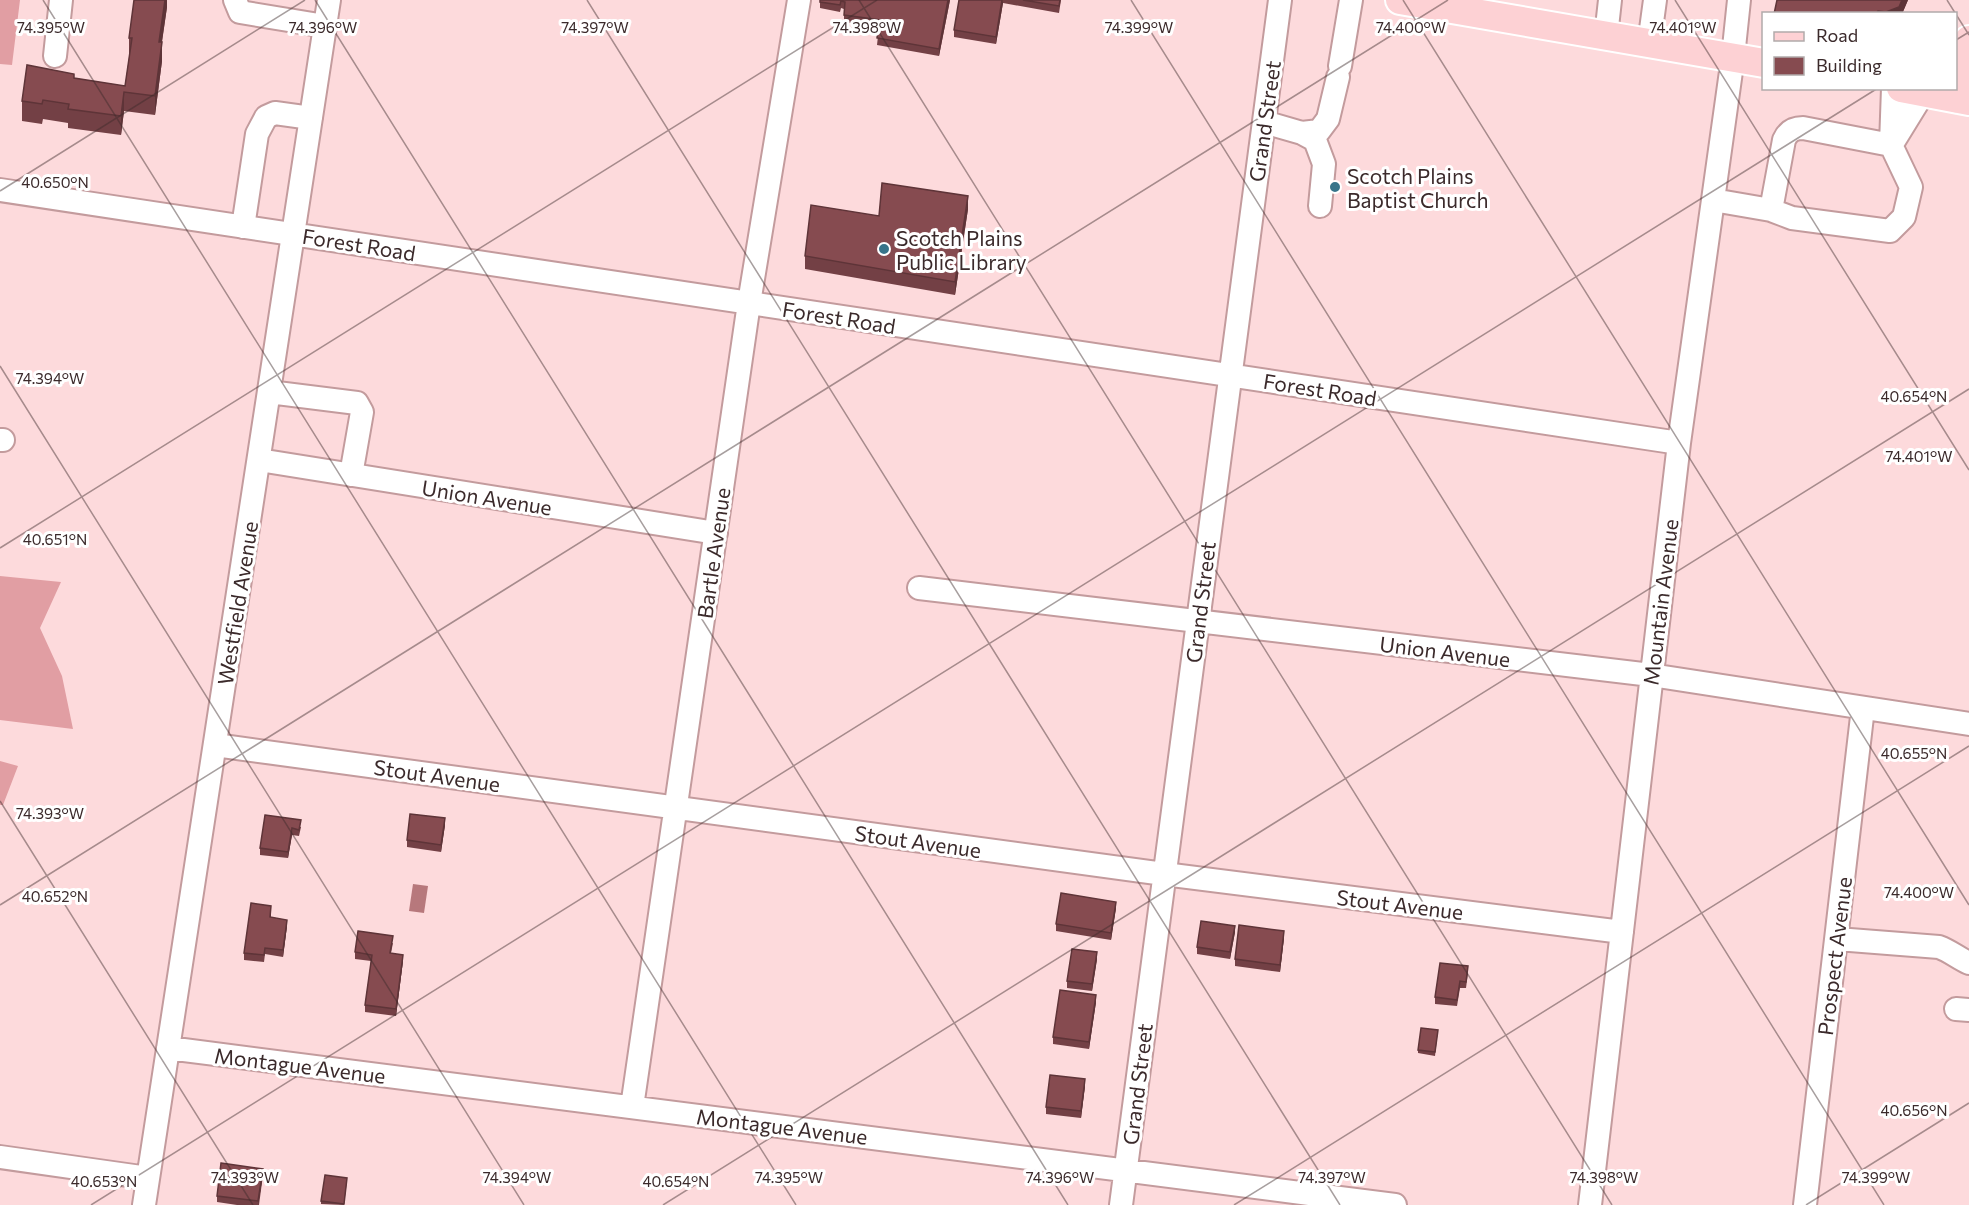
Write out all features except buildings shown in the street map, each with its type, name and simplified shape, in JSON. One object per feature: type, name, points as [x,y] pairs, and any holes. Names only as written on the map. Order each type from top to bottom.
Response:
[{"type":"main road","points":[[1400,0],[1489,8],[1606,36],[1762,63]]},
{"type":"main road","points":[[1957,35],[1969,24]]},
{"type":"main road","points":[[1957,73],[1969,40]]},
{"type":"main road","points":[[1957,80],[1965,97]]},
{"type":"main road","points":[[1913,90],[1965,97]]},
{"type":"street","points":[[55,56],[61,0]]},
{"type":"street","points":[[235,0],[240,12],[326,26]]},
{"type":"street","name":"Westfield Avenue","points":[[144,1205],[329,0]]},
{"type":"street","name":"Bartle Avenue","points":[[632,1107],[749,303],[799,0]]},
{"type":"street","name":"Grand Street","points":[[1121,1205],[1280,0]]},
{"type":"street","points":[[1302,134],[1319,130],[1328,119],[1351,0]]},
{"type":"street","points":[[1606,36],[1610,0]]},
{"type":"street","points":[[1648,44],[1655,0]]},
{"type":"street","name":"Mountain Avenue","points":[[1590,1205],[1679,444],[1739,0]]},
{"type":"street","points":[[1713,200],[1771,210],[1792,219],[1890,231],[1904,218],[1911,187],[1891,145],[1893,90]]},
{"type":"street","points":[[1891,145],[1913,90]]},
{"type":"street","points":[[243,227],[257,134],[266,117],[275,113],[311,118]]},
{"type":"street","points":[[1264,122],[1315,140],[1324,164],[1320,206]]},
{"type":"street","points":[[1771,210],[1784,140],[1791,131],[1803,128],[1891,145]]},
{"type":"street","name":"Forest Road","points":[[0,190],[1679,444]]},
{"type":"street","points":[[269,392],[357,403],[362,412],[351,475]]},
{"type":"street","name":"Union Avenue","points":[[259,460],[716,533]]},
{"type":"street","name":"Union Avenue","points":[[919,588],[1651,675],[1969,724]]},
{"type":"street","name":"Prospect Avenue","points":[[1805,1205],[1863,708]]},
{"type":"street","name":"Stout Avenue","points":[[215,745],[1164,874],[1622,932]]},
{"type":"street","points":[[1836,939],[1939,947],[1951,951],[1969,963]]},
{"type":"street","name":"Montague Avenue","points":[[168,1048],[1395,1205]]},
{"type":"street","points":[[0,1157],[148,1178]]},
{"type":"shaded area","points":[[0,0],[20,0],[12,65],[0,64]]},
{"type":"shaded area","points":[[0,576],[61,582],[40,628],[62,676],[73,729],[0,720]]},
{"type":"shaded area","points":[[0,761],[18,766],[3,805],[0,805]]},
{"type":"shaded area","points":[[413,884],[428,886],[424,913],[409,911]]},
{"type":"place","name":"Scotch Plains Baptist Church","points":[[1335,187]]},
{"type":"place","name":"Scotch Plains Public Library","points":[[884,249]]}]
